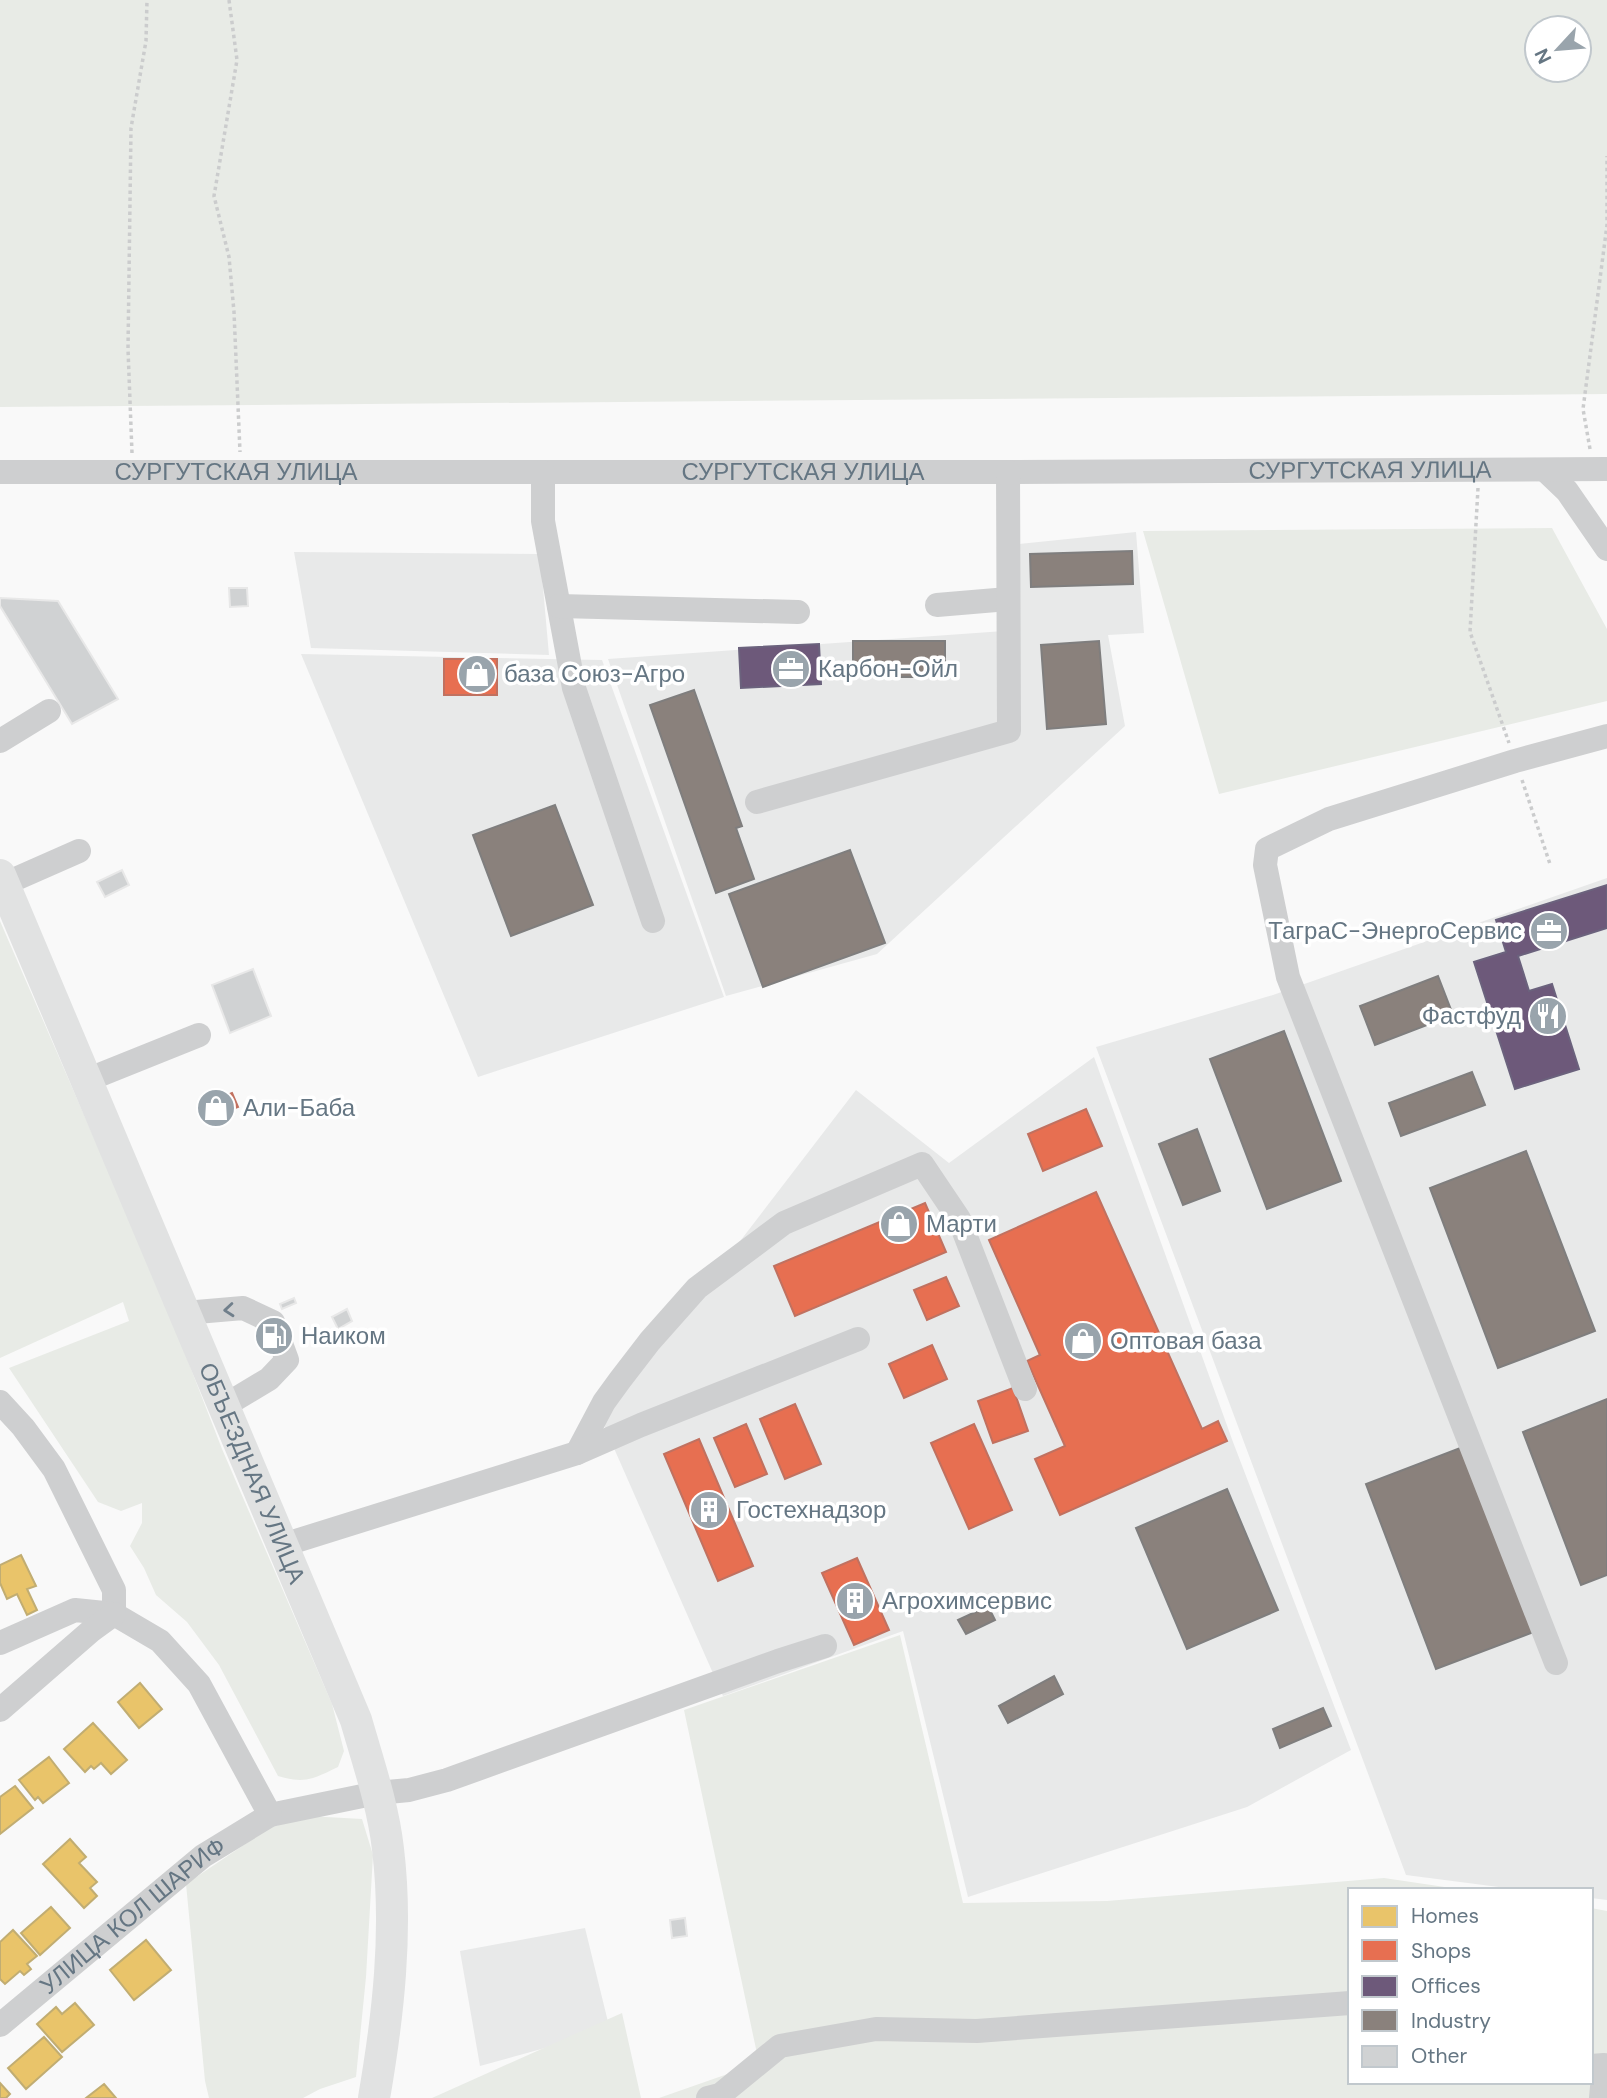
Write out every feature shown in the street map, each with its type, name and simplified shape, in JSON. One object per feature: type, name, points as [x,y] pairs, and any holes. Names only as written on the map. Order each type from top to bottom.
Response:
[{"type":"main road","name":"ОБЪЕЗДНАЯ УЛИЦА","points":[[2,879],[356,1720],[377,1793],[388,1849],[392,1949],[374,2098]]},
{"type":"street","name":"СУРГУТСКАЯ УЛИЦА","points":[[0,472],[1600,469]]},
{"type":"street","points":[[1545,470],[1567,491],[1607,549]]},
{"type":"street","points":[[543,472],[543,521],[575,688],[653,921]]},
{"type":"street","points":[[757,802],[1009,731],[1008,472]]},
{"type":"street","points":[[937,604],[1008,599]]},
{"type":"street","points":[[559,606],[798,612]]},
{"type":"street","points":[[0,741],[49,711]]},
{"type":"street","points":[[1556,1662],[1288,977],[1265,865],[1267,849],[1329,819],[1515,761],[1607,736]]},
{"type":"street","points":[[2,879],[79,850]]},
{"type":"street","points":[[87,1080],[199,1035]]},
{"type":"street","points":[[577,1453],[604,1402],[650,1340],[697,1288],[784,1223],[922,1164],[959,1219],[1025,1389]]},
{"type":"street","points":[[185,1313],[243,1308],[273,1322],[287,1360],[269,1379],[224,1406]]},
{"type":"street","points":[[283,1545],[577,1453],[858,1339]]},
{"type":"street","points":[[0,1402],[23,1427],[54,1469],[114,1602],[142,1630],[160,1641],[199,1684],[270,1815]]},
{"type":"street","points":[[0,1643],[75,1611],[114,1602]]},
{"type":"street","points":[[0,1710],[114,1602]]},
{"type":"street","name":"УЛИЦА КОЛ ШАРИФ","points":[[0,2025],[203,1856],[270,1815],[377,1793],[409,1790],[447,1780],[825,1646]]},
{"type":"street","points":[[708,2098],[720,2095],[780,2046],[876,2029],[977,2031],[1348,2003]]},
{"type":"street","points":[[1593,2066],[1604,2065],[1601,2098]]},
{"type":"path","points":[[133,473],[128,349],[131,128],[146,41],[147,0]]},
{"type":"path","points":[[229,0],[237,60],[214,196],[229,257],[234,312],[240,473]]},
{"type":"path","points":[[1600,469],[1583,410],[1607,225],[1607,156]]},
{"type":"path","points":[[1479,470],[1470,632],[1550,864]]},
{"type":"shaded area","points":[[0,0],[1607,0],[1607,394],[0,407]]},
{"type":"shaded area","points":[[1552,528],[1607,629],[1607,701],[1219,794],[1143,531]]},
{"type":"shaded area","points":[[1136,532],[1144,633],[1108,635],[1125,726],[877,954],[726,996],[608,659],[1019,630],[1019,544]]},
{"type":"shaded area","points":[[294,552],[540,554],[549,655],[311,648]]},
{"type":"shaded area","points":[[301,654],[602,660],[724,997],[478,1077]]},
{"type":"shaded area","points":[[1607,878],[1607,1900],[1593,1898],[1593,1888],[1507,1888],[1406,1875],[1096,1047],[1273,995]]},
{"type":"shaded area","points":[[0,921],[165,1302],[222,1449],[332,1704],[344,1751],[338,1767],[315,1777],[295,1780],[278,1776],[219,1665],[187,1622],[156,1595],[130,1546],[142,1523],[142,1503],[121,1511],[98,1502],[9,1368],[129,1321],[123,1302],[0,1358]]},
{"type":"shaded area","points":[[1094,1057],[1233,1442],[1351,1750],[1247,1807],[968,1897],[903,1631],[723,1696],[602,1421],[856,1090],[949,1163]]},
{"type":"shaded area","points":[[900,1635],[963,1903],[1107,1901],[1384,1878],[1452,1888],[1348,1888],[1348,2084],[1593,2084],[1593,1908],[1607,1911],[1607,2098],[659,2098],[759,2063],[684,1710]]},
{"type":"shaded area","points":[[308,1816],[362,1819],[373,1855],[366,1977],[356,2077],[320,2089],[303,2098],[209,2098],[205,2081],[186,1884],[269,1828]]},
{"type":"shaded area","points":[[585,1928],[610,2030],[480,2066],[460,1951]]},
{"type":"shaded area","points":[[622,2013],[641,2098],[432,2098]]},
{"type":"building: Homes","points":[[21,1555],[36,1586],[27,1589],[37,1610],[27,1615],[17,1594],[7,1599],[0,1583],[0,1565]]},
{"type":"building: Homes","points":[[140,1683],[162,1709],[139,1728],[118,1702]]},
{"type":"building: Homes","points":[[93,1723],[127,1760],[111,1774],[101,1763],[94,1769],[91,1766],[85,1772],[64,1749]]},
{"type":"building: Homes","points":[[49,1757],[69,1783],[43,1803],[38,1797],[35,1800],[19,1780]]},
{"type":"building: Homes","points":[[15,1786],[33,1808],[0,1834],[0,1797]]},
{"type":"building: Homes","points":[[70,1839],[86,1857],[79,1863],[97,1882],[90,1888],[97,1896],[84,1908],[43,1864]]},
{"type":"building: Homes","points":[[51,1907],[70,1928],[40,1955],[21,1933]]},
{"type":"building: Homes","points":[[13,1930],[37,1956],[27,1964],[31,1969],[24,1975],[20,1971],[5,1984],[0,1979],[0,1942]]},
{"type":"building: Homes","points":[[146,1940],[171,1970],[134,2000],[110,1970]]},
{"type":"building: Homes","points":[[75,2003],[94,2025],[62,2052],[37,2024],[56,2007],[62,2014]]},
{"type":"building: Homes","points":[[44,2037],[62,2057],[26,2089],[8,2068]]},
{"type":"building: Homes","points":[[0,2083],[10,2094],[6,2098],[0,2098]]},
{"type":"building: Homes","points":[[104,2084],[116,2098],[86,2098]]},
{"type":"building: Shops","points":[[444,659],[497,659],[497,695],[444,695]]},
{"type":"building: Shops","points":[[232,1093],[238,1107],[206,1119],[200,1106]]},
{"type":"building: Shops","points":[[1086,1109],[1102,1146],[1043,1171],[1028,1134]]},
{"type":"building: Shops","points":[[1096,1192],[1202,1429],[1218,1421],[1227,1441],[1060,1515],[1035,1459],[1065,1446],[1027,1361],[1040,1355],[989,1240]]},
{"type":"building: Shops","points":[[925,1203],[946,1252],[795,1316],[774,1266]]},
{"type":"building: Shops","points":[[946,1277],[959,1306],[927,1320],[914,1290]]},
{"type":"building: Shops","points":[[932,1345],[947,1379],[904,1398],[889,1364]]},
{"type":"building: Shops","points":[[1013,1388],[1028,1431],[993,1443],[978,1401]]},
{"type":"building: Shops","points":[[795,1404],[821,1464],[785,1479],[760,1419]]},
{"type":"building: Shops","points":[[746,1424],[767,1474],[735,1487],[714,1438]]},
{"type":"building: Shops","points":[[974,1424],[1012,1510],[969,1529],[931,1443]]},
{"type":"building: Shops","name":"Гостехнадзор","points":[[699,1439],[753,1566],[718,1581],[664,1454]]},
{"type":"building: Shops","name":"Агрохимсервис","points":[[857,1558],[889,1630],[854,1645],[822,1573]]},
{"type":"building: Offices","points":[[819,644],[821,684],[741,688],[739,648]]},
{"type":"building: Offices","points":[[1607,885],[1607,928],[1518,956],[1529,991],[1552,984],[1579,1069],[1515,1089],[1474,962],[1506,952],[1496,920]]},
{"type":"building: Industry","points":[[1132,551],[1133,584],[1031,587],[1030,554]]},
{"type":"building: Industry","points":[[853,641],[945,641],[945,677],[853,677]]},
{"type":"building: Industry","points":[[1099,641],[1106,724],[1047,729],[1041,645]]},
{"type":"building: Industry","points":[[694,690],[742,826],[736,828],[754,879],[716,893],[650,705]]},
{"type":"building: Industry","points":[[555,805],[593,905],[511,936],[473,835]]},
{"type":"building: Industry","points":[[850,850],[885,943],[763,987],[729,894]]},
{"type":"building: Industry","points":[[1438,976],[1453,1015],[1375,1045],[1360,1006]]},
{"type":"building: Industry","points":[[1284,1031],[1341,1181],[1267,1209],[1210,1059]]},
{"type":"building: Industry","points":[[1472,1072],[1485,1105],[1401,1136],[1389,1103]]},
{"type":"building: Industry","points":[[1197,1129],[1220,1191],[1183,1205],[1159,1144]]},
{"type":"building: Industry","points":[[1526,1151],[1595,1331],[1498,1368],[1430,1188]]},
{"type":"building: Industry","points":[[1607,1399],[1607,1575],[1581,1585],[1523,1432]]},
{"type":"building: Industry","points":[[1468,1445],[1539,1630],[1436,1669],[1366,1484]]},
{"type":"building: Industry","points":[[1227,1489],[1278,1610],[1187,1649],[1136,1528]]},
{"type":"building: Industry","points":[[988,1606],[995,1620],[966,1634],[958,1620]]},
{"type":"building: Industry","points":[[1054,1676],[1063,1694],[1008,1723],[999,1706]]},
{"type":"building: Industry","points":[[1323,1708],[1331,1726],[1280,1748],[1273,1729]]},
{"type":"building: Other","points":[[229,588],[247,588],[248,606],[230,607]]},
{"type":"building: Other","points":[[0,598],[58,601],[118,699],[72,724],[0,606]]},
{"type":"building: Other","points":[[122,870],[129,885],[105,897],[97,882]]},
{"type":"building: Other","points":[[253,969],[271,1016],[230,1033],[212,985]]},
{"type":"building: Other","points":[[294,1298],[296,1303],[282,1309],[280,1304]]},
{"type":"building: Other","points":[[347,1309],[352,1321],[338,1329],[332,1317]]},
{"type":"building: Other","points":[[685,1918],[687,1936],[672,1938],[670,1920]]},
{"type":"place","name":"Карбон-Ойл","points":[[791,669]]},
{"type":"place","name":"база Союз-Агро","points":[[477,674]]},
{"type":"place","name":"ТаграС-ЭнергоСервис","points":[[1549,931]]},
{"type":"place","name":"Фастфуд","points":[[1548,1016]]},
{"type":"place","name":"Али-Баба","points":[[216,1108]]},
{"type":"place","name":"Марти","points":[[899,1224]]},
{"type":"place","name":"Наиком","points":[[274,1336]]},
{"type":"place","name":"Оптовая база","points":[[1083,1341]]},
{"type":"place","name":"Гостехнадзор","points":[[709,1510]]},
{"type":"place","name":"Агрохимсервис","points":[[855,1601]]}]
